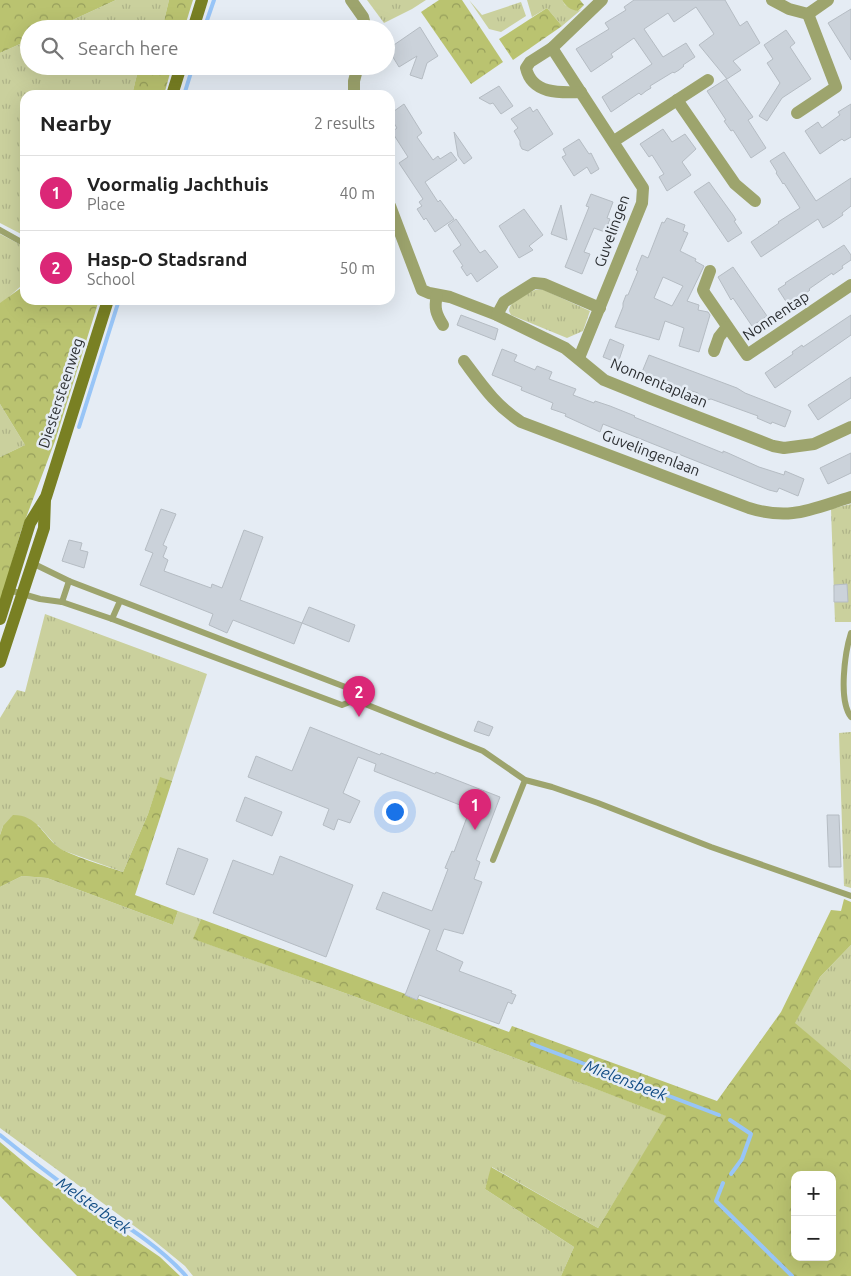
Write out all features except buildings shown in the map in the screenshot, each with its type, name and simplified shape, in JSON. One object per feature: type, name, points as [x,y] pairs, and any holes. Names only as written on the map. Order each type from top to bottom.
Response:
[{"type":"main road","points":[[196,20],[202,0]]},
{"type":"main road","points":[[174,90],[178,75]]},
{"type":"main road","name":"Diestersteenweg","points":[[0,619],[33,563],[44,528],[46,497],[106,305]]},
{"type":"main road","name":"Diestersteenweg","points":[[0,662],[20,559],[30,523],[46,497]]},
{"type":"street","points":[[351,0],[364,20]]},
{"type":"street","points":[[581,92],[561,93],[535,86],[528,76],[526,68],[530,62],[552,48],[602,0]]},
{"type":"street","points":[[772,0],[789,10],[808,14],[828,0]]},
{"type":"street","points":[[797,113],[836,87],[808,14]]},
{"type":"street","name":"Guvelingen","points":[[552,48],[643,188],[642,203],[579,358]]},
{"type":"street","points":[[354,90],[356,75]]},
{"type":"street","points":[[614,141],[708,80]]},
{"type":"street","points":[[676,100],[735,184],[755,201]]},
{"type":"street","points":[[395,219],[422,290],[429,294],[437,295],[434,307],[437,317],[443,325]]},
{"type":"street","name":"Nonnentap","points":[[710,271],[703,290],[747,355],[851,285]]},
{"type":"street","points":[[497,316],[504,302],[534,283],[544,284],[600,308]]},
{"type":"street","name":"Nonnentaplaan","points":[[437,295],[450,296],[565,348],[604,380],[650,400],[773,446],[784,448],[814,444],[851,427]]},
{"type":"street","name":"Nonnentap","points":[[714,351],[719,337],[727,327]]},
{"type":"street","name":"Guvelingenlaan","points":[[464,361],[492,399],[521,422],[749,508],[774,515],[786,515],[799,513],[851,497]]},
{"type":"lane","points":[[0,230],[20,241]]},
{"type":"lane","points":[[20,559],[33,563],[69,581],[348,688],[355,700],[484,751],[525,780],[552,787],[606,806],[711,847],[851,896]]},
{"type":"lane","points":[[62,602],[69,581]]},
{"type":"lane","points":[[15,592],[40,599],[62,602],[112,619],[342,705],[355,700]]},
{"type":"lane","points":[[112,619],[120,600]]},
{"type":"lane","points":[[851,633],[847,644],[844,684],[846,707],[851,717]]},
{"type":"lane","points":[[493,860],[525,780]]},
{"type":"green space","points":[[0,0],[116,0],[73,20],[20,20],[20,44],[0,53]]},
{"type":"green space","points":[[116,0],[169,0],[164,20],[73,20]]},
{"type":"green space","points":[[169,0],[193,0],[187,20],[164,20]]},
{"type":"green space","points":[[367,0],[426,0],[390,20],[382,20]]},
{"type":"green space","points":[[439,0],[462,0],[503,62],[471,84],[421,12]]},
{"type":"green space","points":[[469,0],[482,15],[521,2],[526,16],[501,32],[489,29]]},
{"type":"green space","points":[[527,0],[562,0],[565,5],[578,11],[582,9],[562,26],[547,8],[532,17]]},
{"type":"green space","points":[[562,0],[580,0],[584,5],[578,11],[575,11]]},
{"type":"green space","points":[[547,8],[562,26],[513,60],[499,39]]},
{"type":"green space","points":[[20,44],[20,75],[137,75],[133,90],[20,90],[20,233],[0,223],[0,53]]},
{"type":"green space","points":[[137,75],[170,75],[165,90],[133,90]]},
{"type":"green space","points":[[0,234],[20,244],[20,287],[0,303]]},
{"type":"green space","points":[[20,289],[20,305],[97,305],[55,441],[21,531],[0,604],[0,457],[25,445],[0,404],[0,303]]},
{"type":"green space","points":[[535,290],[544,290],[590,311],[583,331],[567,338],[511,315],[509,311],[512,303],[522,295]]},
{"type":"green space","points":[[0,404],[25,445],[0,457]]},
{"type":"green space","points":[[851,504],[851,622],[835,622],[831,509]]},
{"type":"green space","points":[[45,614],[207,674],[172,781],[160,778],[148,814],[123,872],[59,849],[38,825],[3,826],[0,835],[0,718],[17,690],[25,692]]},
{"type":"green space","points":[[851,732],[851,888],[844,886],[839,733]]},
{"type":"green space","points":[[160,777],[172,781],[135,895],[178,911],[173,925],[47,878],[22,876],[0,887],[0,835],[3,826],[13,815],[28,818],[34,822],[52,842],[63,850],[123,872],[148,814]]},
{"type":"green space","points":[[22,876],[47,878],[173,925],[178,911],[201,919],[194,939],[356,997],[667,1116],[598,1228],[492,1167],[485,1189],[574,1247],[561,1276],[193,1276],[185,1266],[152,1239],[0,1128],[0,887]]},
{"type":"green space","points":[[844,899],[851,902],[851,945],[820,977],[795,1023],[851,1070],[851,1276],[561,1276],[574,1247],[485,1189],[491,1167],[598,1228],[666,1116],[356,997],[193,939],[201,919],[509,1032],[512,1026],[717,1101],[781,1012],[831,910],[841,911]]},
{"type":"green space","points":[[851,945],[851,1070],[794,1023],[820,977]]},
{"type":"green space","points":[[0,1142],[32,1169],[160,1257],[180,1276],[77,1276],[0,1196]]},
{"type":"waterway","points":[[207,20],[214,0]]},
{"type":"waterway","points":[[186,90],[190,75]]},
{"type":"waterway","points":[[79,427],[117,305]]},
{"type":"waterway","name":"Mielensbeek","points":[[532,1044],[719,1115]]},
{"type":"waterway","name":"Mielensbeek","points":[[730,1120],[751,1134],[742,1159],[731,1174]]},
{"type":"waterway","name":"Melsterbeek","points":[[0,1135],[36,1164],[147,1241],[174,1263],[186,1276]]},
{"type":"waterway","name":"Mielensbeek","points":[[723,1183],[716,1201],[792,1276]]},
{"type":"place","name":"Hasp-O Stadsrand","points":[[359,717]]},
{"type":"place","name":"Voormalig Jachthuis","points":[[475,830]]}]
